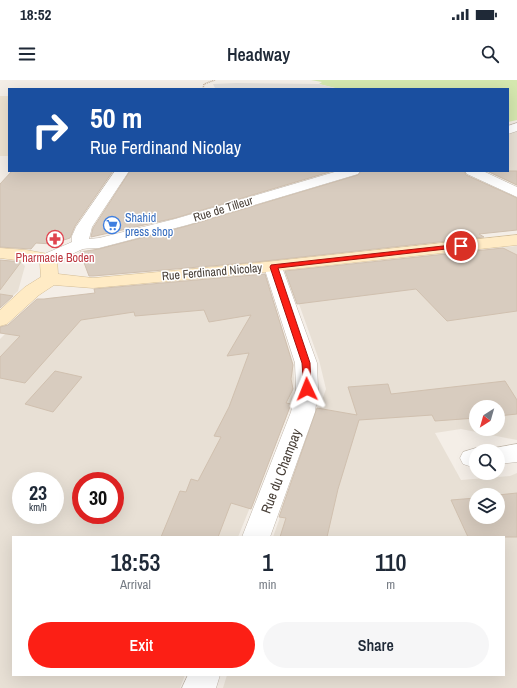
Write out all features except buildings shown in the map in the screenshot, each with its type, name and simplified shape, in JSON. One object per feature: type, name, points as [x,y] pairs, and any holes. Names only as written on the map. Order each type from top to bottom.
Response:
[{"type":"street","points":[[81,244],[80,236],[84,227],[121,172]]},
{"type":"street","name":"Rue de Tilleur","points":[[48,259],[81,244],[99,242],[181,222],[350,172]]},
{"type":"street","points":[[474,172],[517,194]]},
{"type":"street","name":"Rue Ferdinand Nicolay","points":[[50,279],[93,283],[273,267],[517,240]]},
{"type":"street","points":[[0,253],[26,255],[48,259],[50,279],[32,291],[0,320]]},
{"type":"street","name":"Rue du Champay","points":[[256,536],[303,412],[307,389],[306,363],[273,267]]},
{"type":"street","points":[[505,454],[517,453]]},
{"type":"street","points":[[199,688],[204,676]]},
{"type":"path","points":[[203,88],[204,84],[215,80]]},
{"type":"shaded area","points":[[213,84],[319,84],[335,88],[215,88]]},
{"type":"shaded area","points":[[0,96],[8,96],[8,156],[0,156]]},
{"type":"shaded area","points":[[517,131],[517,186],[488,172],[509,172],[509,133]]},
{"type":"shaded area","points":[[517,246],[517,440],[497,436],[505,436],[505,400],[469,400],[469,431],[461,429],[435,433],[461,480],[505,480],[505,476],[517,473],[517,688],[223,688],[227,676],[505,676],[505,536],[273,536],[326,389],[319,360],[289,276],[292,271]]},
{"type":"shaded area","points":[[0,260],[20,261],[25,266],[18,291],[0,308]]},
{"type":"shaded area","points":[[225,282],[272,297],[293,363],[294,379],[292,399],[287,416],[238,536],[12,536],[12,676],[185,676],[180,688],[0,688],[0,339],[37,302],[48,298]]},
{"type":"green space","points":[[311,80],[517,80],[517,120],[509,122],[509,88],[335,88],[319,84],[322,82]]},
{"type":"place","name":"Shahid press shop","points":[[112,225]]},
{"type":"place","name":"Pharmacie Boden","points":[[55,239]]},
{"type":"route","points":[[307,389],[306,363],[273,267],[461,246]]}]
